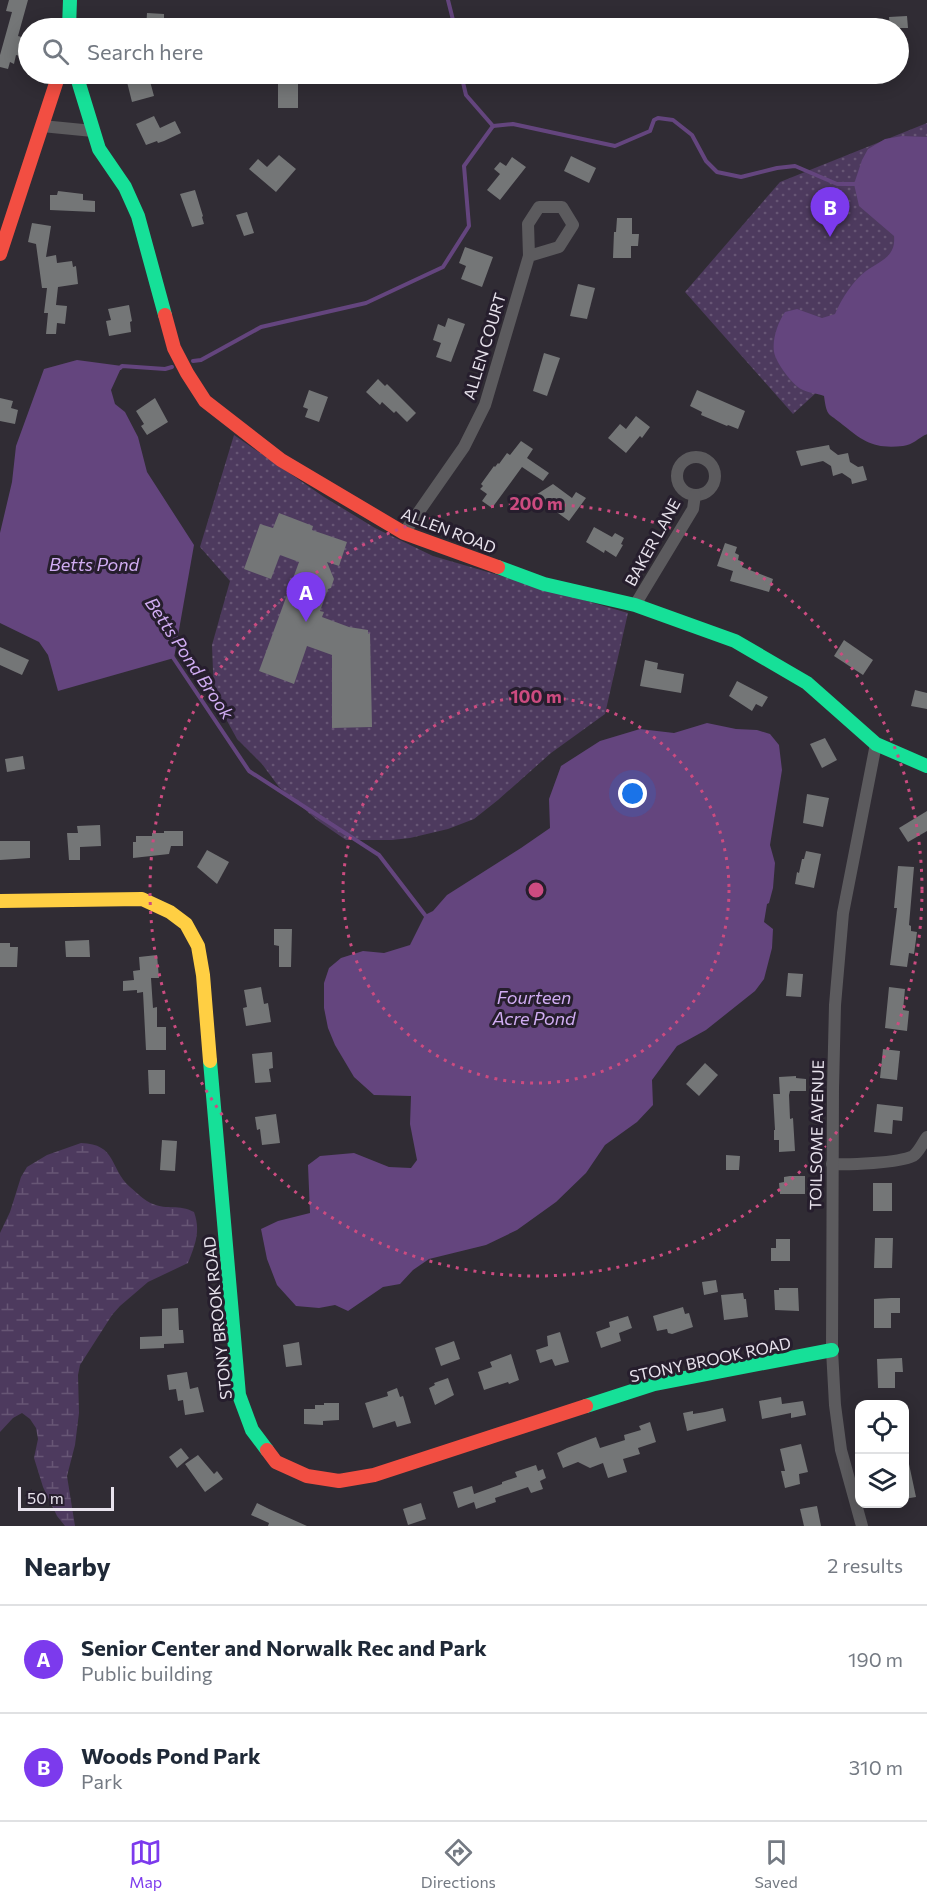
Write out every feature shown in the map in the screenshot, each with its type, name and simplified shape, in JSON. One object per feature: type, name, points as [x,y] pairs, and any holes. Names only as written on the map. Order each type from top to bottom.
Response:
[{"type":"street","points":[[69,18],[70,0]]},
{"type":"street","points":[[0,254],[56,84]]},
{"type":"street","name":"ALLEN ROAD","points":[[79,84],[99,149],[125,187],[138,216],[174,348],[205,401],[281,460],[404,533],[544,584],[636,605],[735,641],[807,683],[876,744],[927,766]]},
{"type":"street","points":[[42,126],[93,131]]},
{"type":"street","name":"ALLEN COURT","points":[[404,533],[464,447],[485,405],[529,256],[528,224],[539,207],[562,207],[573,225],[559,247],[529,256]]},
{"type":"street","name":"BAKER LANE","points":[[636,605],[693,509],[695,495]]},
{"type":"street","name":"TOILSOME AVENUE","points":[[862,1526],[841,1450],[835,1405],[832,1350],[832,1164],[835,1005],[843,913],[876,744]]},
{"type":"street","name":"STONY BROOK ROAD","points":[[0,900],[142,899],[170,912],[186,924],[198,946],[203,975],[239,1395],[252,1431],[276,1462],[307,1476],[339,1481],[374,1475],[654,1384],[832,1350]]},
{"type":"street","points":[[832,1164],[885,1161],[909,1157],[914,1155],[927,1137]]},
{"type":"green space","points":[[927,123],[927,434],[907,443],[829,381],[793,414],[685,292],[780,182]]},
{"type":"green space","points":[[234,435],[324,497],[375,528],[433,556],[628,613],[605,714],[551,753],[474,819],[448,829],[392,840],[346,840],[317,820],[279,787],[262,764],[237,739],[214,697],[212,645],[230,581],[200,547]]},
{"type":"green space","points":[[81,1143],[93,1144],[107,1152],[123,1180],[147,1201],[158,1206],[183,1208],[194,1212],[197,1232],[188,1263],[148,1282],[120,1306],[80,1365],[79,1413],[75,1445],[67,1476],[75,1526],[65,1526],[57,1516],[43,1487],[34,1458],[38,1439],[36,1428],[30,1419],[22,1413],[13,1418],[0,1432],[0,1233],[27,1167],[47,1155]]},
{"type":"water","points":[[902,136],[927,137],[927,434],[913,443],[893,447],[870,443],[857,436],[829,414],[824,396],[803,390],[793,383],[778,362],[774,352],[774,342],[785,312],[797,309],[822,318],[835,314],[844,296],[856,280],[890,254],[894,236],[859,206],[854,184],[868,149],[885,139]]},
{"type":"water","name":"Betts Pond","points":[[77,360],[122,366],[111,390],[115,404],[125,412],[138,437],[147,472],[194,545],[174,658],[58,691],[48,655],[39,642],[0,623],[0,533],[12,482],[16,446],[44,369]]},
{"type":"water","name":"Fourteen Acre Pond","points":[[707,723],[736,729],[757,730],[770,734],[779,745],[782,770],[770,845],[775,863],[773,888],[764,922],[773,929],[772,948],[764,979],[755,991],[706,1030],[677,1046],[652,1080],[653,1105],[637,1122],[605,1145],[586,1173],[556,1202],[517,1230],[486,1245],[429,1259],[413,1270],[400,1284],[383,1287],[348,1311],[335,1305],[319,1308],[296,1306],[277,1285],[267,1259],[261,1229],[278,1221],[310,1213],[308,1165],[320,1156],[354,1153],[389,1167],[411,1168],[417,1160],[410,1124],[411,1096],[374,1095],[354,1077],[335,1045],[328,1028],[324,1008],[324,983],[329,968],[341,958],[363,951],[384,953],[410,945],[425,915],[433,911],[447,895],[550,828],[549,799],[561,766],[600,741],[640,729],[674,733]]},
{"type":"building","points":[[9,0],[28,0],[23,18],[18,18],[18,56],[16,55],[14,64],[10,62],[8,69],[0,67],[0,55],[12,12],[6,11]]},
{"type":"building","points":[[147,13],[164,14],[164,18],[147,18]]},
{"type":"building","points":[[907,16],[907,18],[889,18]]},
{"type":"building","points":[[128,84],[151,84],[154,96],[132,102]]},
{"type":"building","points":[[278,84],[298,84],[298,108],[278,108]]},
{"type":"building","points":[[154,116],[160,128],[175,121],[181,133],[164,141],[146,145],[136,124]]},
{"type":"building","points":[[279,155],[296,169],[276,192],[249,169],[258,159],[267,167]]},
{"type":"building","points":[[571,156],[596,168],[589,183],[564,171]]},
{"type":"building","points":[[512,157],[526,167],[500,200],[487,190],[500,174],[494,169],[500,162],[506,166]]},
{"type":"building","points":[[195,190],[204,224],[192,227],[180,194]]},
{"type":"building","points":[[58,191],[83,194],[83,200],[95,201],[95,212],[50,210],[50,195],[57,195]]},
{"type":"building","points":[[247,212],[254,233],[244,236],[236,215]]},
{"type":"building","points":[[617,218],[632,218],[632,234],[639,234],[638,246],[631,246],[631,258],[613,258]]},
{"type":"building","points":[[32,223],[51,226],[46,257],[56,255],[57,263],[72,261],[73,267],[76,266],[78,284],[58,287],[56,305],[67,306],[65,324],[57,323],[56,334],[46,334],[48,313],[44,313],[47,288],[42,288],[36,244],[28,242]]},
{"type":"building","points":[[465,247],[493,257],[482,287],[461,279],[466,266],[459,263]]},
{"type":"building","points":[[578,284],[595,288],[587,319],[570,316]]},
{"type":"building","points":[[129,305],[132,321],[130,322],[131,332],[109,336],[106,321],[111,320],[108,309]]},
{"type":"building","points":[[448,318],[465,324],[451,362],[436,357],[441,343],[433,340],[438,324],[445,327]]},
{"type":"building","points":[[544,353],[560,358],[547,396],[533,391]]},
{"type":"building","points":[[378,379],[385,386],[387,384],[416,413],[407,422],[396,411],[394,413],[382,402],[380,405],[366,392]]},
{"type":"building","points":[[309,390],[328,397],[319,422],[305,417],[308,409],[303,407]]},
{"type":"building","points":[[697,390],[745,411],[738,429],[701,415],[702,412],[690,406]]},
{"type":"building","points":[[0,398],[13,401],[11,408],[18,410],[15,424],[0,421]]},
{"type":"building","points":[[155,398],[168,422],[147,435],[141,426],[144,424],[136,411]]},
{"type":"building","points":[[636,416],[650,427],[626,453],[608,438],[620,424],[626,429]]},
{"type":"building","points":[[521,441],[533,449],[527,458],[549,473],[543,481],[522,467],[492,508],[482,501],[487,494],[480,489],[483,486],[481,484],[494,466],[499,464],[507,453],[510,455]]},
{"type":"building","points":[[829,445],[830,449],[838,455],[848,453],[850,462],[858,467],[863,466],[867,480],[852,484],[851,479],[842,473],[833,476],[831,466],[823,461],[801,466],[796,451]]},
{"type":"building","points":[[553,484],[572,498],[576,492],[586,498],[569,521],[547,505],[536,512],[528,500]]},
{"type":"building","points":[[279,513],[313,526],[312,530],[347,542],[339,566],[327,562],[334,579],[320,611],[324,612],[322,617],[349,627],[368,630],[368,634],[370,633],[372,727],[332,728],[332,655],[307,646],[294,684],[259,671],[299,562],[280,555],[271,579],[244,569],[260,524],[273,528]]},
{"type":"building","points":[[594,527],[612,537],[615,533],[624,538],[616,557],[586,542]]},
{"type":"building","points":[[725,543],[737,547],[735,553],[739,555],[738,560],[743,562],[742,567],[773,579],[769,592],[730,581],[733,571],[717,566]]},
{"type":"building","points":[[844,640],[873,660],[863,675],[834,656]]},
{"type":"building","points":[[0,647],[29,660],[22,675],[0,665]]},
{"type":"building","points":[[645,660],[658,663],[657,669],[684,674],[681,693],[640,686]]},
{"type":"building","points":[[737,681],[768,697],[762,707],[756,704],[752,711],[729,696]]},
{"type":"building","points":[[915,690],[927,693],[927,709],[911,706]]},
{"type":"building","points":[[825,738],[837,760],[822,768],[810,744]]},
{"type":"building","points":[[23,756],[25,769],[7,772],[5,759]]},
{"type":"building","points":[[807,794],[829,798],[823,827],[803,823]]},
{"type":"building","points":[[927,811],[927,831],[908,842],[899,828]]},
{"type":"building","points":[[100,825],[101,846],[80,847],[80,860],[69,860],[67,833],[78,833],[77,826]]},
{"type":"building","points":[[164,831],[183,831],[183,846],[171,846],[169,854],[133,858],[133,842],[136,842],[136,836],[152,836],[152,833],[164,833]]},
{"type":"building","points":[[0,841],[30,841],[30,858],[0,860]]},
{"type":"building","points":[[207,850],[229,862],[217,884],[197,867]]},
{"type":"building","points":[[806,851],[821,854],[814,888],[795,884],[797,872],[799,873]]},
{"type":"building","points":[[898,866],[914,867],[909,925],[911,931],[917,932],[914,954],[909,953],[907,967],[890,965],[897,908],[894,908]]},
{"type":"building","points":[[274,929],[292,929],[291,967],[279,967],[279,946],[274,945]]},
{"type":"building","points":[[89,940],[90,957],[66,957],[65,941]]},
{"type":"building","points":[[0,943],[10,943],[10,947],[18,947],[17,967],[0,967]]},
{"type":"building","points":[[157,955],[159,978],[151,978],[153,1008],[157,1007],[157,1027],[166,1027],[166,1050],[146,1050],[143,992],[123,991],[123,981],[134,980],[133,971],[140,970],[139,957]]},
{"type":"building","points":[[788,973],[803,974],[801,997],[786,996]]},
{"type":"building","points":[[261,987],[264,1004],[268,1003],[271,1022],[246,1026],[243,1008],[247,1007],[244,990]]},
{"type":"building","points":[[889,987],[905,989],[903,1010],[909,1011],[907,1031],[885,1028]]},
{"type":"building","points":[[883,1049],[900,1051],[897,1080],[880,1078]]},
{"type":"building","points":[[272,1052],[273,1068],[269,1069],[271,1082],[255,1083],[252,1054]]},
{"type":"building","points":[[705,1063],[718,1075],[699,1096],[686,1084]]},
{"type":"building","points":[[148,1070],[165,1070],[165,1094],[149,1094]]},
{"type":"building","points":[[796,1076],[796,1078],[806,1079],[806,1091],[790,1091],[789,1095],[795,1151],[779,1152],[779,1140],[774,1140],[773,1094],[780,1094],[779,1077]]},
{"type":"building","points":[[877,1104],[903,1107],[902,1121],[893,1120],[892,1134],[874,1132]]},
{"type":"building","points":[[276,1114],[280,1143],[262,1145],[260,1129],[257,1130],[255,1117]]},
{"type":"building","points":[[162,1140],[177,1141],[175,1171],[160,1170]]},
{"type":"building","points":[[726,1155],[740,1156],[739,1170],[726,1170]]},
{"type":"building","points":[[805,1176],[805,1194],[780,1194],[779,1183],[784,1182],[784,1177]]},
{"type":"building","points":[[873,1183],[892,1183],[892,1211],[873,1211]]},
{"type":"building","points":[[875,1238],[893,1238],[892,1268],[874,1268]]},
{"type":"building","points":[[776,1239],[790,1239],[790,1261],[771,1261],[771,1248],[776,1248]]},
{"type":"building","points":[[716,1280],[718,1292],[704,1295],[702,1282]]},
{"type":"building","points":[[779,1288],[798,1288],[799,1311],[775,1310],[774,1290],[779,1290]]},
{"type":"building","points":[[743,1293],[748,1317],[724,1320],[721,1295]]},
{"type":"building","points":[[900,1298],[900,1313],[891,1313],[891,1328],[874,1328],[874,1299]]},
{"type":"building","points":[[683,1307],[685,1314],[689,1313],[693,1327],[672,1334],[668,1333],[667,1329],[657,1331],[653,1316]]},
{"type":"building","points":[[178,1308],[179,1330],[183,1330],[184,1343],[164,1344],[164,1348],[140,1349],[140,1337],[162,1336],[162,1309]]},
{"type":"building","points":[[628,1316],[632,1328],[619,1333],[621,1341],[601,1348],[596,1332],[610,1327],[609,1322]]},
{"type":"building","points":[[560,1332],[569,1362],[555,1366],[552,1359],[540,1363],[536,1350],[548,1346],[547,1336]]},
{"type":"building","points":[[454,1341],[460,1359],[441,1366],[435,1348]]},
{"type":"building","points":[[299,1342],[302,1365],[286,1367],[283,1345]]},
{"type":"building","points":[[511,1354],[519,1380],[484,1390],[478,1372],[492,1367],[490,1362]]},
{"type":"building","points":[[902,1358],[903,1372],[895,1372],[895,1388],[878,1388],[877,1359]]},
{"type":"building","points":[[187,1372],[190,1389],[198,1387],[204,1412],[185,1415],[183,1400],[178,1401],[176,1389],[169,1390],[167,1375]]},
{"type":"building","points":[[448,1378],[454,1395],[435,1405],[429,1388],[435,1385],[434,1383]]},
{"type":"building","points":[[397,1388],[400,1397],[403,1396],[411,1423],[397,1427],[395,1421],[373,1428],[365,1403],[388,1396],[387,1392]]},
{"type":"building","points":[[781,1397],[782,1404],[803,1401],[806,1415],[791,1418],[791,1413],[762,1419],[759,1401]]},
{"type":"building","points":[[324,1403],[339,1403],[339,1420],[323,1421],[323,1425],[304,1424],[304,1409],[315,1409],[315,1405],[324,1405]]},
{"type":"building","points":[[723,1408],[726,1421],[687,1431],[683,1413],[693,1411],[693,1414]]},
{"type":"building","points":[[650,1422],[656,1442],[638,1448],[640,1454],[623,1459],[627,1472],[608,1478],[603,1463],[590,1468],[578,1462],[563,1468],[557,1453],[596,1437],[600,1448],[625,1440],[624,1435],[641,1430],[639,1426]]},
{"type":"building","points":[[801,1444],[808,1472],[799,1474],[800,1484],[785,1488],[781,1471],[785,1471],[780,1449]]},
{"type":"building","points":[[181,1448],[189,1458],[177,1468],[169,1457]]},
{"type":"building","points":[[198,1455],[214,1474],[217,1471],[223,1479],[205,1492],[185,1464]]},
{"type":"building","points":[[909,1464],[916,1497],[909,1498]]},
{"type":"building","points":[[536,1465],[538,1471],[543,1469],[546,1478],[540,1481],[543,1489],[531,1493],[528,1487],[495,1498],[496,1502],[476,1509],[474,1502],[458,1508],[453,1492],[472,1486],[474,1494],[517,1477],[515,1472]]},
{"type":"building","points":[[257,1503],[307,1526],[268,1526],[269,1523],[251,1515]]},
{"type":"building","points":[[421,1503],[426,1519],[408,1525],[403,1509]]},
{"type":"building","points":[[817,1506],[821,1526],[804,1526],[800,1509]]},
{"type":"waterway","name":"Betts Pond Brook","points":[[448,0],[452,18]]},
{"type":"waterway","name":"Betts Pond Brook","points":[[463,84],[466,95],[493,126]]},
{"type":"waterway","points":[[493,126],[513,124],[615,146],[650,131],[654,120],[658,118],[673,120],[692,135],[706,161],[717,172],[741,177],[795,166],[837,184],[858,184]]},
{"type":"waterway","name":"Betts Pond Brook","points":[[193,361],[201,360],[261,327],[366,303],[443,267],[469,226],[464,166],[493,126]]},
{"type":"waterway","name":"Betts Pond Brook","points":[[120,368],[122,366],[165,369],[172,367]]},
{"type":"waterway","name":"Betts Pond Brook","points":[[172,656],[249,771],[379,855],[425,915]]},
{"type":"traffic: fast","points":[[69,18],[70,0]]},
{"type":"traffic: fast","points":[[79,84],[99,149],[125,187],[138,216],[165,315]]},
{"type":"traffic: fast","points":[[498,567],[544,584],[635,605],[735,641],[807,683],[876,744],[927,766]]},
{"type":"traffic: fast","points":[[210,1061],[239,1395],[252,1430],[267,1450]]},
{"type":"traffic: fast","points":[[586,1406],[654,1384],[832,1350]]},
{"type":"traffic: slow","points":[[0,901],[142,899],[170,912],[186,924],[198,946],[203,975],[210,1061]]},
{"type":"traffic: jam","points":[[0,254],[56,84]]},
{"type":"traffic: jam","points":[[165,315],[174,348],[205,401],[281,460],[404,533],[498,567]]},
{"type":"traffic: jam","points":[[267,1450],[276,1462],[307,1476],[339,1481],[374,1475],[586,1406]]},
{"type":"place","name":"Woods Pond Park","points":[[830,237]]},
{"type":"place","name":"Senior Center and Norwalk Rec and Park","points":[[306,622]]}]
